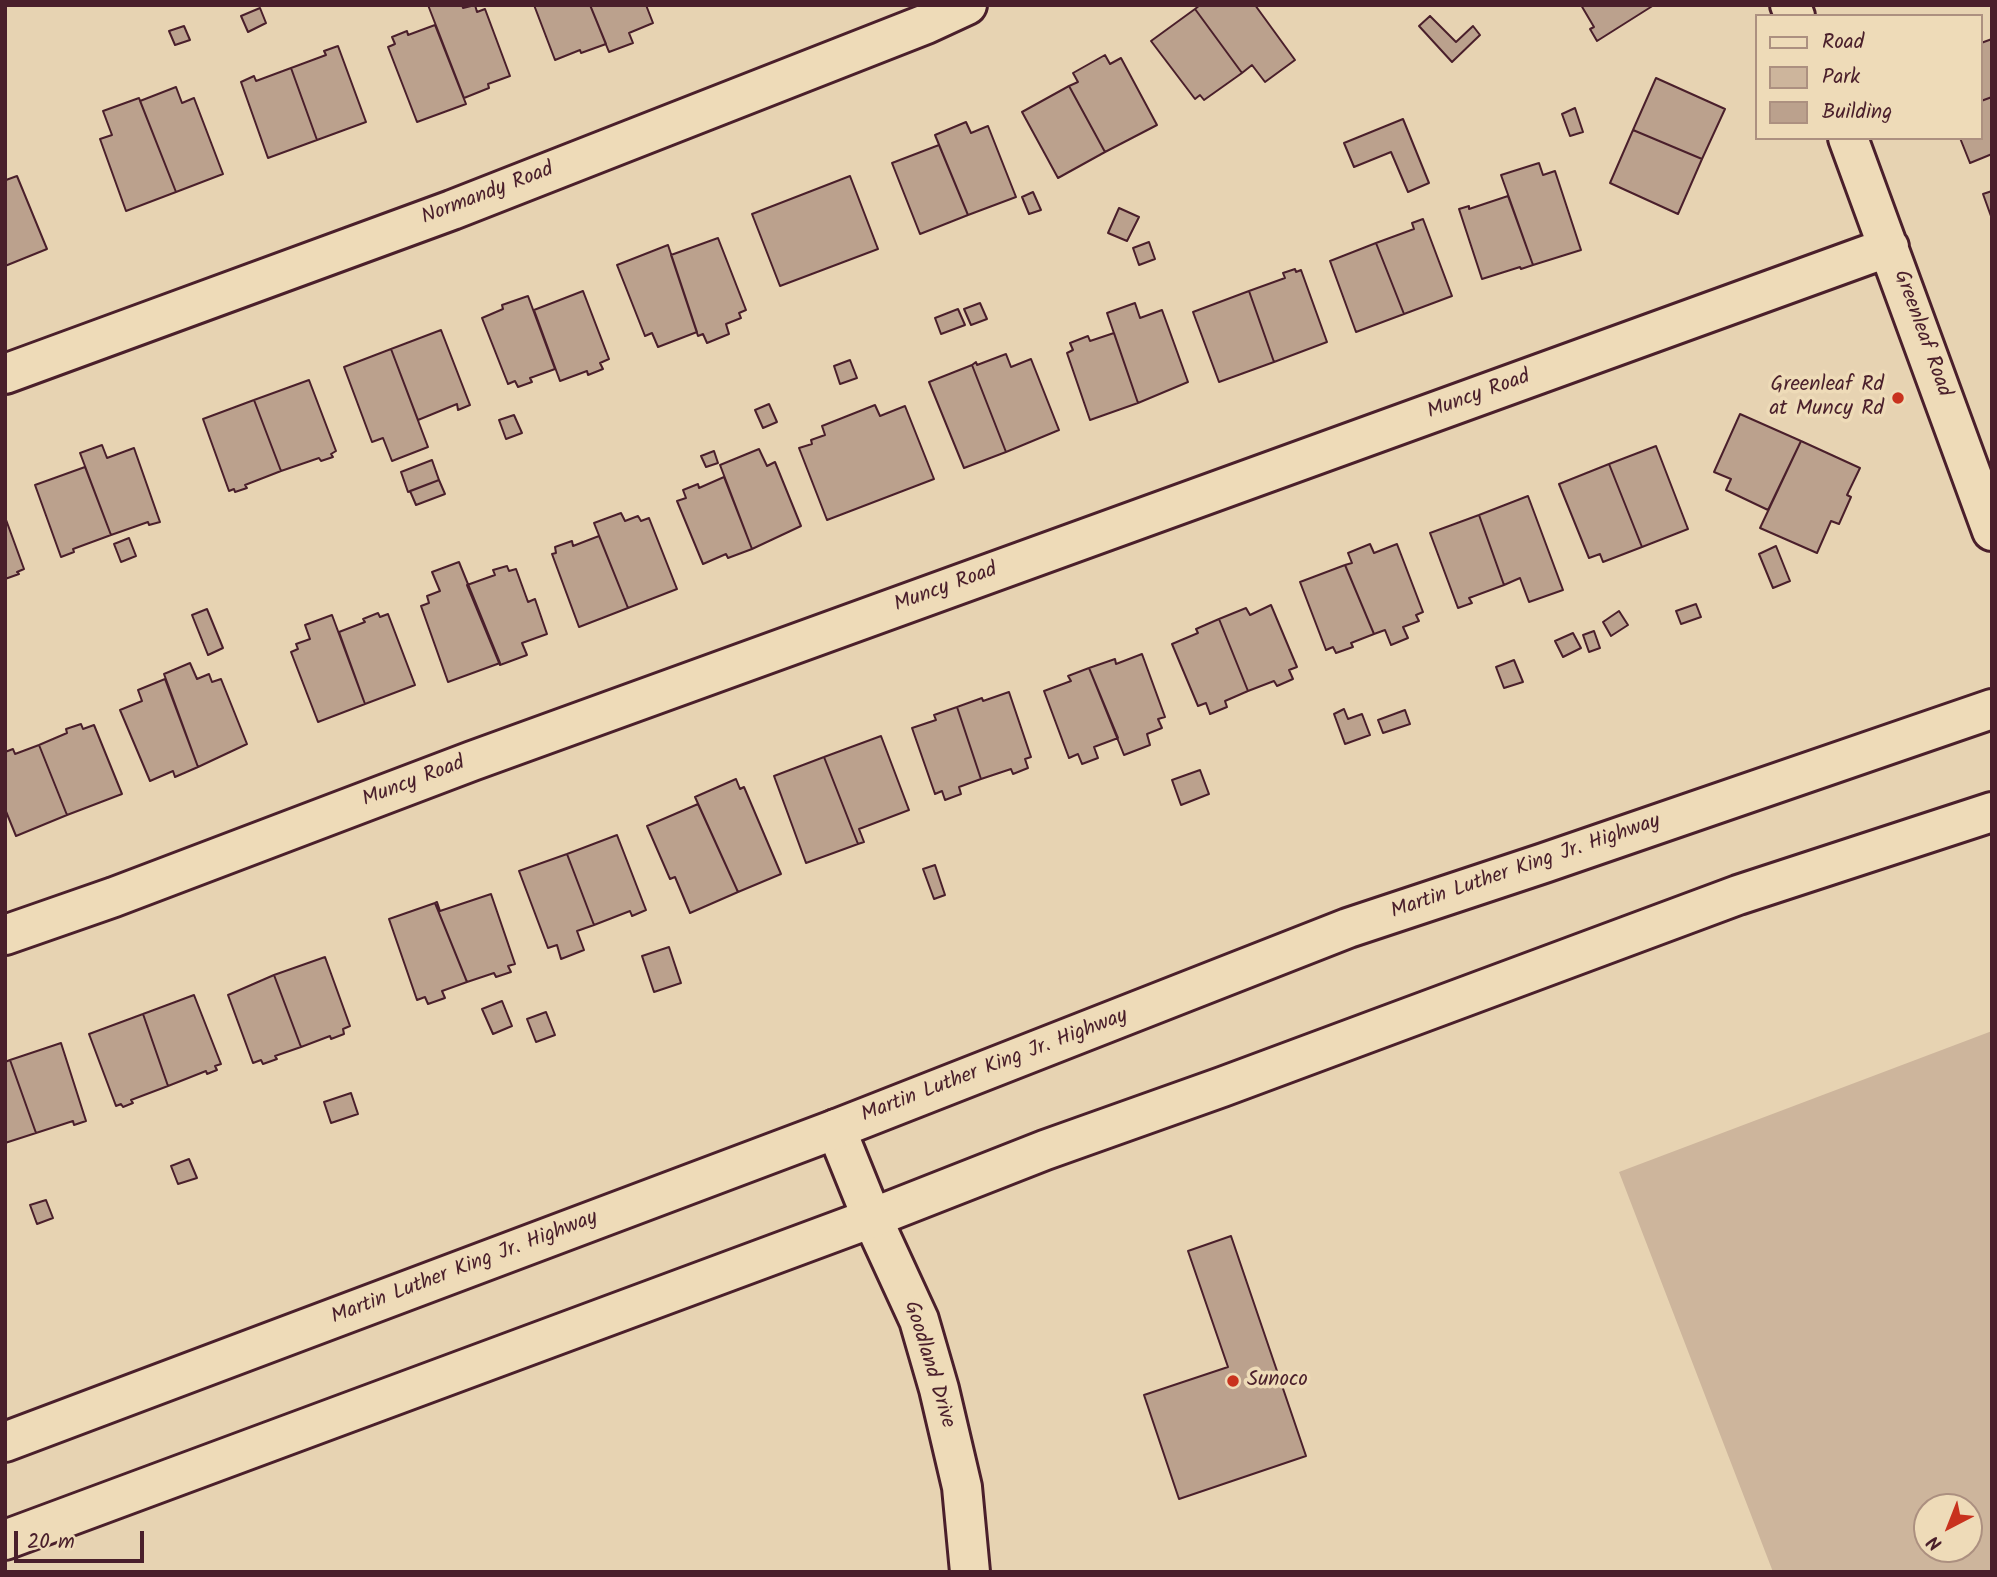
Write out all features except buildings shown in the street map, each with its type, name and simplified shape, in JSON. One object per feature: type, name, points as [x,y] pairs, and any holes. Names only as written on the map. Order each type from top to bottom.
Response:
[{"type":"main road","name":"Normandy Road","points":[[5,374],[452,210],[926,24],[967,5]]},
{"type":"main road","name":"Greenleaf Road","points":[[1849,140],[1992,531]]},
{"type":"main road","name":"Muncy Road","points":[[5,935],[114,898],[472,761],[1889,247]]},
{"type":"main road","name":"Martin Luther King Jr. Highway","points":[[5,1442],[836,1129],[1348,928],[1992,709]]},
{"type":"main road","points":[[5,1540],[872,1218],[1045,1150],[1738,895],[1992,812]]},
{"type":"main road","name":"Goodland Drive","points":[[836,1129],[872,1218],[919,1320],[962,1488],[970,1572]]},
{"type":"main road","points":[[5,1559],[112,1500]]},
{"type":"green space","points":[[1992,1031],[1992,1572],[1773,1572],[1619,1172]]},
{"type":"place","name":"Greenleaf Rd at Muncy Rd","points":[[1898,398]]},
{"type":"place","name":"Sunoco","points":[[1233,1381]]}]
